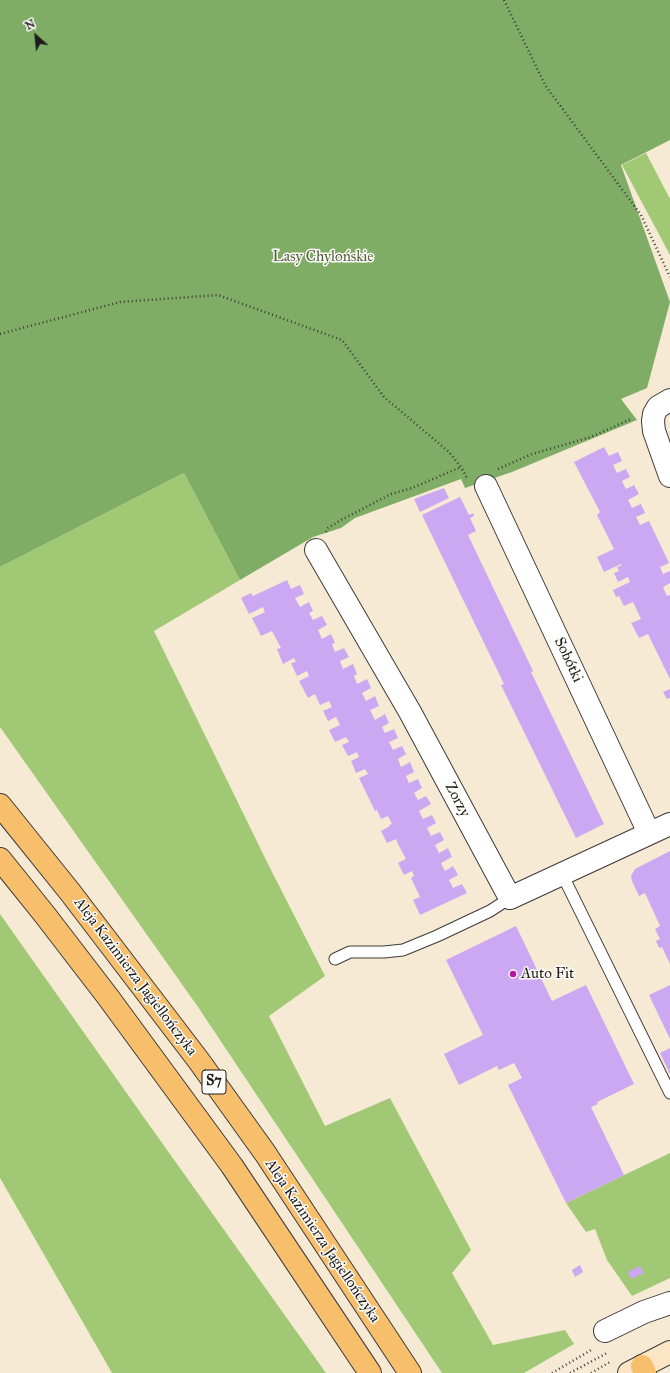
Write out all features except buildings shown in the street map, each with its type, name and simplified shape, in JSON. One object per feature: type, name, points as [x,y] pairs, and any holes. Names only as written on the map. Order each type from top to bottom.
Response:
[{"type":"highway","name":"Aleja Kazimierza Jagiellończyka","points":[[0,805],[84,911],[198,1061],[265,1153],[410,1373]]},
{"type":"highway","name":"S7","points":[[0,859],[88,971],[232,1166],[370,1373]]},
{"type":"main road","points":[[639,1371],[670,1352]]},
{"type":"street","points":[[664,404],[654,414],[653,422],[654,432],[670,476]]},
{"type":"street","name":"Sobótki","points":[[486,486],[649,833]]},
{"type":"street","name":"Zorzy","points":[[316,550],[410,712],[510,898]]},
{"type":"street","points":[[510,898],[670,824]]},
{"type":"street","points":[[605,1331],[644,1312],[670,1303]]},
{"type":"lane","points":[[562,874],[670,1093]]},
{"type":"lane","points":[[335,959],[350,952],[384,952],[403,950],[490,911],[510,898]]},
{"type":"path","points":[[504,0],[545,85],[641,215],[670,277]]},
{"type":"path","points":[[0,334],[120,302],[218,295],[342,340],[384,397],[449,452],[461,467],[466,477],[486,486],[492,471],[532,454],[591,437],[664,404]]},
{"type":"path","points":[[316,550],[328,528],[341,520],[390,494],[412,488],[461,467]]},
{"type":"path","points":[[552,1373],[600,1344],[605,1331]]},
{"type":"green space","name":"Lasy Chylońskie","points":[[0,0],[670,0],[670,140],[621,165],[670,302],[647,388],[621,399],[637,420],[512,472],[465,488],[461,479],[355,518],[341,528],[313,537],[240,580],[184,473],[0,567]]},
{"type":"green space","points":[[646,153],[670,198],[670,255],[622,165]]},
{"type":"green space","points":[[184,473],[240,580],[154,631],[268,864],[325,976],[269,1016],[325,1126],[390,1098],[471,1250],[452,1273],[493,1345],[565,1330],[574,1344],[524,1373],[442,1373],[198,1007],[0,727],[0,567]]},
{"type":"green space","points":[[0,914],[326,1373],[112,1373],[0,1178]]},
{"type":"green space","points":[[670,1153],[670,1278],[632,1296],[607,1260],[595,1229],[586,1232],[566,1203]]},
{"type":"place","name":"Auto Fit","points":[[513,974]]}]
